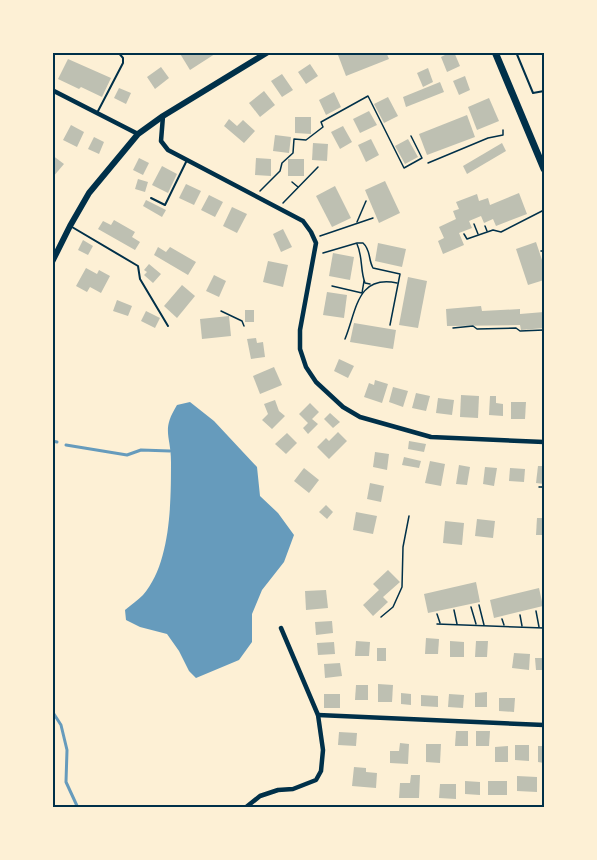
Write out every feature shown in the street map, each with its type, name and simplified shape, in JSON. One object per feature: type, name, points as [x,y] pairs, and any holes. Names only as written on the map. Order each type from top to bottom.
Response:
[{"type":"main road","points":[[52,262],[89,193],[138,134],[163,116],[268,52]]},
{"type":"main road","points":[[495,52],[544,170]]},
{"type":"street","points":[[52,90],[138,134]]},
{"type":"street","points":[[163,116],[160,131],[162,143],[168,150],[303,222],[314,238],[316,243],[300,330],[300,349],[306,367],[316,382],[343,407],[360,417],[431,437],[544,442]]},
{"type":"street","points":[[245,807],[260,796],[278,790],[293,789],[316,780],[321,771],[323,761],[318,715],[281,628]]},
{"type":"street","points":[[318,715],[544,725]]},
{"type":"lane","points":[[97,113],[123,63],[123,58],[118,52]]},
{"type":"lane","points":[[516,52],[533,93],[544,91]]},
{"type":"lane","points":[[151,198],[165,205],[188,160]]},
{"type":"lane","points":[[70,226],[138,266],[140,279],[168,326]]},
{"type":"path","points":[[255,196],[280,171],[282,163],[293,153],[294,139],[306,140],[323,128],[321,122],[368,96],[404,168],[422,158],[411,136]]},
{"type":"path","points":[[428,163],[488,138],[503,135],[503,130]]},
{"type":"path","points":[[278,208],[318,167]]},
{"type":"path","points":[[292,182],[298,187]]},
{"type":"path","points":[[357,223],[366,201]]},
{"type":"path","points":[[464,234],[467,238],[493,230],[501,232],[544,210]]},
{"type":"path","points":[[314,238],[373,218]]},
{"type":"path","points":[[474,224],[479,235]]},
{"type":"path","points":[[485,226],[487,232]]},
{"type":"path","points":[[345,339],[362,293],[364,280],[362,259],[357,243]]},
{"type":"path","points":[[313,256],[363,243],[368,247],[374,268],[400,274],[390,325]]},
{"type":"path","points":[[364,280],[371,284]]},
{"type":"path","points":[[362,293],[371,284],[382,281],[398,283]]},
{"type":"path","points":[[332,286],[362,293]]},
{"type":"path","points":[[221,311],[242,321],[244,326]]},
{"type":"path","points":[[453,327],[516,328],[520,332],[544,330]]},
{"type":"path","points":[[539,487],[544,487]]},
{"type":"path","points":[[381,617],[393,607],[402,587],[403,546],[409,516]]},
{"type":"path","points":[[479,605],[485,626]]},
{"type":"path","points":[[471,608],[476,625]]},
{"type":"path","points":[[454,610],[457,624]]},
{"type":"path","points":[[536,610],[540,628]]},
{"type":"path","points":[[437,614],[438,624],[544,628]]},
{"type":"path","points":[[519,615],[522,627]]},
{"type":"path","points":[[502,619],[504,626]]},
{"type":"water","points":[[190,402],[214,421],[257,467],[260,496],[278,513],[294,535],[284,562],[262,590],[252,614],[252,642],[239,660],[196,678],[189,671],[167,634],[140,627],[126,620],[125,610],[143,595],[159,566],[168,532],[170,513],[169,421],[177,405]]},
{"type":"building","points":[[179,52],[218,52],[190,70]]},
{"type":"building","points":[[344,52],[386,52],[389,59],[346,76],[338,55]]},
{"type":"building","points":[[454,52],[460,66],[447,72],[441,57]]},
{"type":"building","points":[[68,59],[111,78],[102,97],[58,79]]},
{"type":"building","points":[[310,64],[318,76],[306,84],[298,72]]},
{"type":"building","points":[[161,67],[169,78],[155,89],[147,77]]},
{"type":"building","points":[[428,68],[433,82],[423,87],[417,73]]},
{"type":"building","points":[[282,74],[293,90],[282,97],[271,81]]},
{"type":"building","points":[[465,76],[470,90],[459,95],[453,81]]},
{"type":"building","points":[[440,82],[444,92],[406,107],[403,97]]},
{"type":"building","points":[[119,88],[131,93],[126,104],[114,98]]},
{"type":"building","points":[[264,91],[275,105],[260,117],[249,103]]},
{"type":"building","points":[[334,92],[341,107],[326,115],[319,100]]},
{"type":"building","points":[[388,97],[398,116],[384,123],[374,104]]},
{"type":"building","points":[[489,98],[499,121],[477,130],[468,107]]},
{"type":"building","points":[[369,111],[377,125],[360,133],[353,119]]},
{"type":"building","points":[[467,115],[475,137],[427,155],[419,134]]},
{"type":"building","points":[[295,117],[311,117],[311,134],[295,133]]},
{"type":"building","points":[[229,119],[237,126],[243,120],[255,131],[244,143],[224,126]]},
{"type":"building","points":[[71,125],[84,132],[77,147],[63,140]]},
{"type":"building","points":[[343,126],[352,142],[340,149],[331,132]]},
{"type":"building","points":[[275,135],[291,137],[289,153],[273,151]]},
{"type":"building","points":[[94,137],[104,142],[99,154],[88,149]]},
{"type":"building","points":[[371,139],[379,155],[366,162],[358,145]]},
{"type":"building","points":[[408,139],[418,157],[405,164],[395,146]]},
{"type":"building","points":[[313,143],[328,144],[327,161],[312,160]]},
{"type":"building","points":[[502,143],[506,151],[467,174],[463,166]]},
{"type":"building","points":[[52,155],[64,164],[52,178]]},
{"type":"building","points":[[139,158],[149,163],[143,175],[133,170]]},
{"type":"building","points":[[256,158],[271,159],[271,176],[255,175]]},
{"type":"building","points":[[288,159],[304,159],[304,176],[288,176]]},
{"type":"building","points":[[162,166],[177,174],[168,193],[152,185]]},
{"type":"building","points":[[138,179],[148,182],[145,192],[135,189]]},
{"type":"building","points":[[385,181],[400,213],[379,223],[365,190]]},
{"type":"building","points":[[186,184],[201,191],[194,205],[179,198]]},
{"type":"building","points":[[335,186],[351,218],[332,227],[316,196]]},
{"type":"building","points":[[519,193],[527,214],[496,226],[493,219],[484,223],[481,216],[469,221],[472,228],[459,233],[464,245],[443,254],[438,241],[444,238],[439,227],[456,219],[453,211],[459,209],[456,202],[477,194],[479,201],[488,198],[490,205]]},
{"type":"building","points":[[209,195],[223,202],[215,217],[201,210]]},
{"type":"building","points":[[146,200],[166,210],[162,217],[143,206]]},
{"type":"building","points":[[232,207],[247,214],[237,233],[223,226]]},
{"type":"building","points":[[114,220],[135,232],[132,237],[140,242],[135,250],[98,229],[103,221],[111,225]]},
{"type":"building","points":[[283,229],[292,247],[281,252],[273,234]]},
{"type":"building","points":[[83,240],[93,246],[88,255],[78,250]]},
{"type":"building","points":[[536,242],[544,266],[544,280],[528,285],[516,249]]},
{"type":"building","points":[[378,243],[406,249],[402,267],[375,261]]},
{"type":"building","points":[[158,247],[166,252],[170,247],[196,262],[188,275],[154,255]]},
{"type":"building","points":[[333,253],[354,257],[350,280],[329,276]]},
{"type":"building","points":[[268,261],[288,265],[283,287],[263,282]]},
{"type":"building","points":[[149,264],[161,274],[153,283],[144,275],[147,272],[144,270]]},
{"type":"building","points":[[86,268],[97,274],[99,270],[110,276],[101,293],[90,287],[87,292],[76,286]]},
{"type":"building","points":[[214,275],[226,281],[219,297],[206,291]]},
{"type":"building","points":[[408,277],[427,281],[418,328],[399,325]]},
{"type":"building","points":[[182,285],[195,296],[177,318],[164,306]]},
{"type":"building","points":[[327,292],[347,295],[344,318],[323,315]]},
{"type":"building","points":[[117,300],[132,306],[128,316],[113,311]]},
{"type":"building","points":[[481,306],[482,311],[520,309],[520,314],[544,312],[544,328],[521,330],[520,325],[447,326],[446,309]]},
{"type":"building","points":[[245,310],[254,310],[254,322],[245,322]]},
{"type":"building","points":[[146,311],[160,318],[155,328],[141,321]]},
{"type":"building","points":[[229,316],[231,336],[202,339],[200,319]]},
{"type":"building","points":[[354,323],[396,330],[393,349],[350,342]]},
{"type":"building","points":[[256,338],[257,343],[263,342],[265,357],[251,359],[247,339]]},
{"type":"building","points":[[339,359],[354,366],[348,378],[334,371]]},
{"type":"building","points":[[274,367],[282,385],[260,394],[253,376]]},
{"type":"building","points":[[375,380],[388,384],[382,403],[364,397],[369,383],[374,385]]},
{"type":"building","points":[[393,387],[408,391],[403,407],[389,402]]},
{"type":"building","points":[[416,393],[430,396],[426,411],[412,408]]},
{"type":"building","points":[[461,395],[479,396],[478,418],[460,417]]},
{"type":"building","points":[[490,396],[496,396],[496,403],[503,404],[503,416],[489,415]]},
{"type":"building","points":[[438,398],[454,400],[452,415],[436,413]]},
{"type":"building","points":[[275,400],[279,411],[285,416],[272,429],[262,420],[268,414],[264,404]]},
{"type":"building","points":[[511,402],[526,402],[525,419],[511,419]]},
{"type":"building","points":[[310,403],[319,412],[312,419],[318,424],[308,434],[303,428],[308,423],[299,414]]},
{"type":"building","points":[[330,413],[340,422],[333,428],[324,419]]},
{"type":"building","points":[[338,432],[347,441],[329,459],[317,447],[326,438],[329,441]]},
{"type":"building","points":[[287,433],[297,443],[286,454],[275,444]]},
{"type":"building","points":[[409,441],[426,444],[424,452],[408,449]]},
{"type":"building","points":[[375,452],[389,454],[387,470],[373,467]]},
{"type":"building","points":[[404,457],[421,461],[419,468],[402,465]]},
{"type":"building","points":[[430,461],[445,464],[441,486],[425,483]]},
{"type":"building","points":[[459,465],[470,467],[467,485],[456,484]]},
{"type":"building","points":[[538,466],[544,466],[544,484],[536,483]]},
{"type":"building","points":[[485,467],[497,468],[494,486],[483,484]]},
{"type":"building","points":[[304,468],[319,480],[309,493],[294,481]]},
{"type":"building","points":[[510,468],[525,469],[524,482],[509,481]]},
{"type":"building","points":[[370,483],[384,486],[381,502],[367,499]]},
{"type":"building","points":[[326,505],[333,512],[327,519],[319,512]]},
{"type":"building","points":[[356,512],[377,516],[373,534],[353,530]]},
{"type":"building","points":[[537,518],[544,518],[544,535],[536,535]]},
{"type":"building","points":[[477,519],[495,521],[493,538],[475,536]]},
{"type":"building","points":[[445,521],[464,523],[462,545],[443,543]]},
{"type":"building","points":[[388,570],[400,582],[383,597],[388,602],[373,616],[363,605],[379,590],[373,584]]},
{"type":"building","points":[[476,582],[480,602],[428,613],[424,594]]},
{"type":"building","points":[[539,588],[543,606],[494,618],[490,600]]},
{"type":"building","points":[[326,590],[328,608],[306,610],[305,591]]},
{"type":"building","points":[[332,621],[333,633],[316,635],[315,622]]},
{"type":"building","points":[[426,638],[439,639],[438,654],[425,654]]},
{"type":"building","points":[[356,641],[370,642],[369,656],[355,656]]},
{"type":"building","points":[[450,641],[464,642],[464,657],[450,657]]},
{"type":"building","points":[[476,641],[488,641],[487,657],[475,657]]},
{"type":"building","points":[[334,642],[335,654],[318,655],[317,643]]},
{"type":"building","points":[[377,648],[386,648],[386,661],[377,661]]},
{"type":"building","points":[[514,653],[530,654],[529,670],[512,668]]},
{"type":"building","points":[[535,658],[544,658],[544,670],[536,670]]},
{"type":"building","points":[[340,663],[342,676],[325,678],[324,664]]},
{"type":"building","points":[[378,684],[393,685],[392,702],[378,702]]},
{"type":"building","points":[[356,685],[368,685],[368,700],[355,700]]},
{"type":"building","points":[[487,692],[487,707],[475,707],[475,693]]},
{"type":"building","points":[[401,693],[411,694],[411,705],[401,704]]},
{"type":"building","points":[[324,694],[340,694],[340,708],[324,708]]},
{"type":"building","points":[[449,694],[464,695],[463,708],[448,707]]},
{"type":"building","points":[[421,695],[438,696],[438,707],[421,706]]},
{"type":"building","points":[[499,698],[515,698],[514,712],[499,711]]},
{"type":"building","points":[[456,731],[468,731],[468,746],[455,746]]},
{"type":"building","points":[[476,731],[490,731],[489,746],[476,746]]},
{"type":"building","points":[[339,732],[357,733],[356,746],[338,745]]},
{"type":"building","points":[[400,743],[409,744],[408,764],[390,763],[390,751],[399,751]]},
{"type":"building","points":[[426,744],[441,744],[440,763],[426,762]]},
{"type":"building","points":[[515,745],[529,745],[529,761],[515,760]]},
{"type":"building","points":[[508,746],[508,762],[495,762],[495,747]]},
{"type":"building","points":[[538,746],[544,746],[544,763],[538,762]]},
{"type":"building","points":[[354,767],[366,768],[366,772],[377,773],[376,788],[352,786]]},
{"type":"building","points":[[411,775],[420,775],[419,798],[399,798],[400,783],[410,783]]},
{"type":"building","points":[[517,776],[537,777],[537,792],[517,791]]},
{"type":"building","points":[[465,781],[480,782],[480,795],[465,794]]},
{"type":"building","points":[[488,781],[507,781],[507,795],[488,795]]},
{"type":"building","points":[[440,784],[456,784],[456,799],[439,798]]},
{"type":"waterway","points":[[52,441],[57,442]]},
{"type":"waterway","points":[[66,445],[127,455],[141,450],[170,451]]},
{"type":"waterway","points":[[52,711],[61,725],[67,750],[66,782],[78,808]]}]
